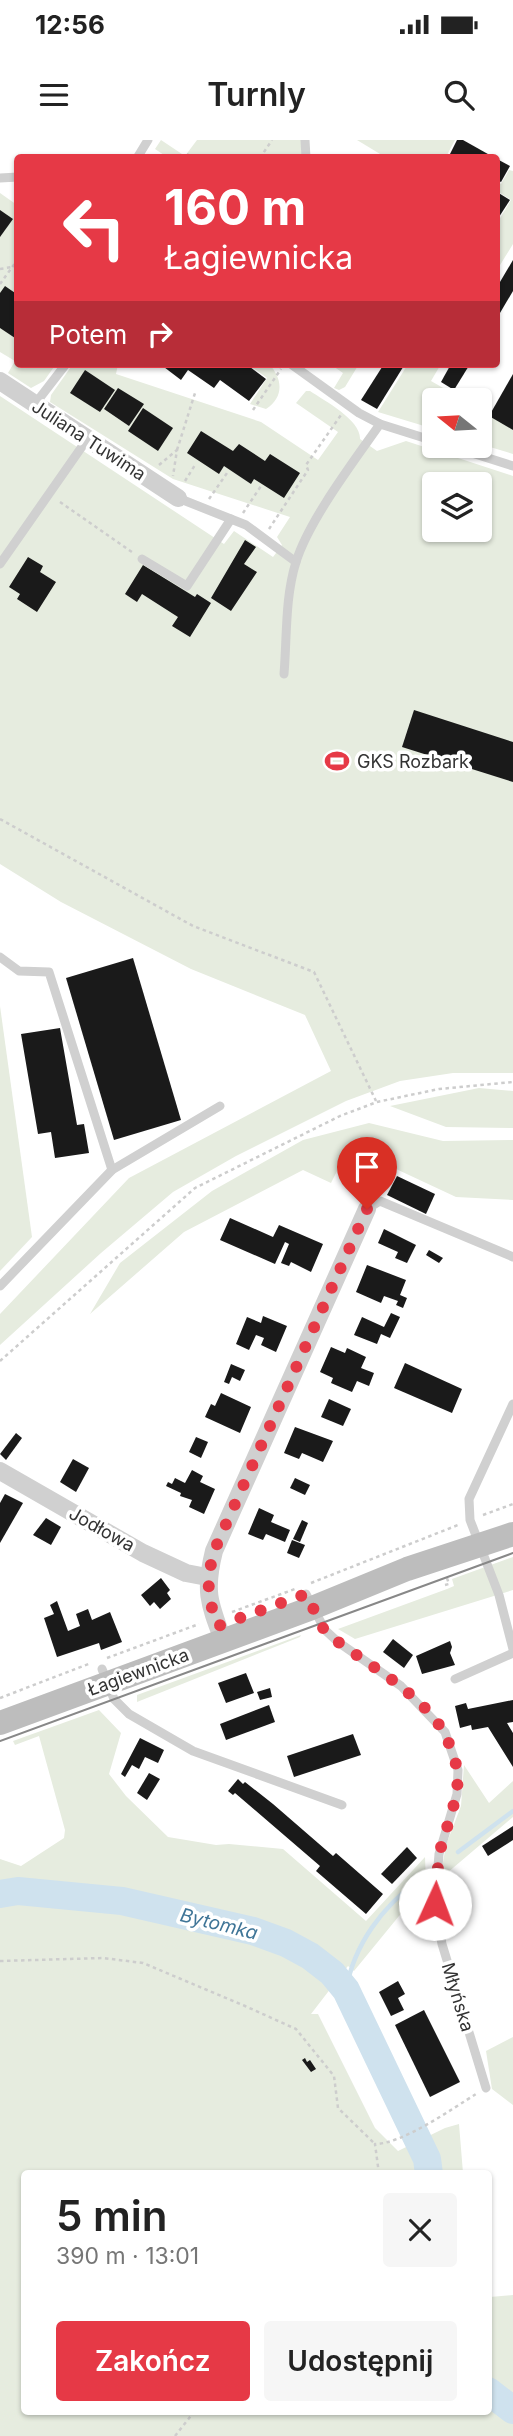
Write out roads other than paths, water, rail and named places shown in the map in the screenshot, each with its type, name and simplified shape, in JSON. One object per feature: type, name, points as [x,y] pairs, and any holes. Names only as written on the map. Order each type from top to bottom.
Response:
[{"type":"main road","name":"Łagiewnicka","points":[[0,1723],[104,1676],[307,1593],[407,1569],[474,1532],[513,1517]]},
{"type":"main road","name":"Łagiewnicka","points":[[474,1532],[513,1534]]},
{"type":"main road","name":"Łagiewnicka","points":[[0,1705],[104,1676]]},
{"type":"street","name":"Juliana Tuwima","points":[[0,382],[175,495]]},
{"type":"street","points":[[218,1628],[209,1604],[207,1577],[214,1551],[367,1209]]},
{"type":"street","name":"Jodłowa","points":[[0,1471],[143,1553],[186,1573],[207,1577]]},
{"type":"lane","points":[[35,404],[63,368]]},
{"type":"lane","points":[[297,368],[380,424],[422,437]]},
{"type":"lane","points":[[284,674],[289,592],[303,543],[380,424]]},
{"type":"lane","points":[[0,564],[88,439]]},
{"type":"lane","points":[[488,458],[513,466]]},
{"type":"lane","points":[[175,495],[246,525],[296,562]]},
{"type":"lane","points":[[142,559],[187,586],[234,520]]},
{"type":"lane","points":[[0,957],[19,971],[49,972],[112,1170]]},
{"type":"lane","points":[[0,1286],[112,1170],[220,1106]]},
{"type":"lane","points":[[367,1209],[380,1201],[513,1256]]},
{"type":"lane","points":[[455,1679],[513,1651],[499,1595],[474,1532],[469,1499],[513,1404]]},
{"type":"lane","name":"Młyńska","points":[[307,1593],[324,1630],[401,1686],[427,1710],[445,1732],[458,1770],[457,1794],[439,1854],[435,1904],[442,1944],[486,2088]]},
{"type":"lane","points":[[104,1676],[114,1699],[129,1714],[193,1751],[342,1805]]},
{"type":"waterway","points":[[458,1852],[513,1811]]},
{"type":"waterway","points":[[346,1990],[356,1957],[372,1927],[394,1901],[420,1879]]},
{"type":"waterway","name":"Bytomka","points":[[0,1894],[18,1891],[122,1901],[253,1931],[286,1943],[310,1956],[332,1973],[346,1990],[427,2159],[428,2170]]},
{"type":"waterway","name":"Bytomka","points":[[492,2394],[513,2410]]},
{"type":"tram line","points":[[0,1741],[513,1553]]},
{"type":"place","name":"GKS Rozbark","points":[[337,761]]}]
